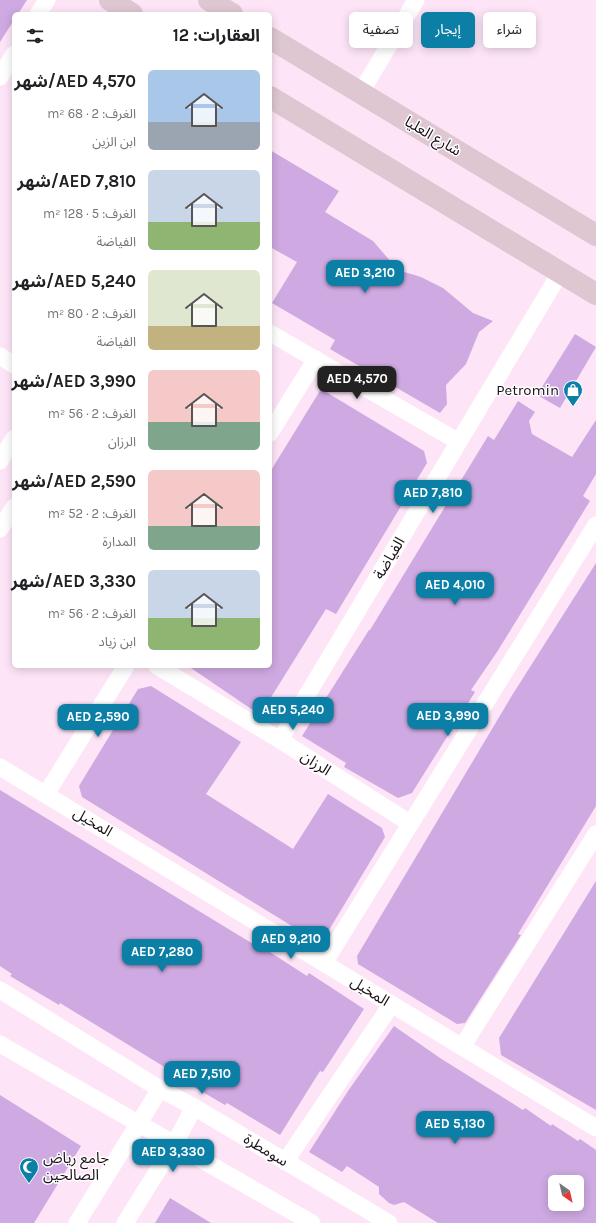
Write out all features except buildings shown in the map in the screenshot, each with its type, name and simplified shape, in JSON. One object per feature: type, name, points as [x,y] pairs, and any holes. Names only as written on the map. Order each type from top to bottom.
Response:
[{"type":"main road","points":[[110,0],[129,12]]},
{"type":"main road","points":[[209,0],[229,12]]},
{"type":"main road","name":"شارع العليا","points":[[272,39],[596,235]]},
{"type":"main road","points":[[272,98],[596,294]]},
{"type":"street","points":[[39,12],[47,0]]},
{"type":"street","points":[[361,92],[416,0]]},
{"type":"street","points":[[0,77],[12,57]]},
{"type":"street","name":"الفياضة","points":[[280,740],[560,273]]},
{"type":"street","points":[[272,334],[459,442]]},
{"type":"street","points":[[0,356],[12,364]]},
{"type":"street","points":[[272,430],[316,359]]},
{"type":"street","points":[[0,461],[12,441]]},
{"type":"street","points":[[0,529],[12,510]]},
{"type":"street","points":[[324,963],[595,529]]},
{"type":"street","points":[[46,794],[125,668]]},
{"type":"street","name":"الرزان","points":[[161,668],[280,740],[411,824]]},
{"type":"street","name":"المخيل","points":[[0,767],[596,1128]]},
{"type":"street","points":[[462,1047],[596,834]]},
{"type":"street","name":"سومطرة","points":[[0,990],[160,1089],[194,1107],[389,1223]]},
{"type":"street","points":[[285,1162],[391,1005]]},
{"type":"street","points":[[0,1044],[175,1143],[312,1223]]},
{"type":"street","points":[[77,1223],[160,1089]]},
{"type":"street","points":[[125,1223],[175,1143],[194,1107]]},
{"type":"place","name":"Petromin","points":[[573,407]]},
{"type":"place","name":"جامع رياض الصالحين","points":[[29,1184]]}]
